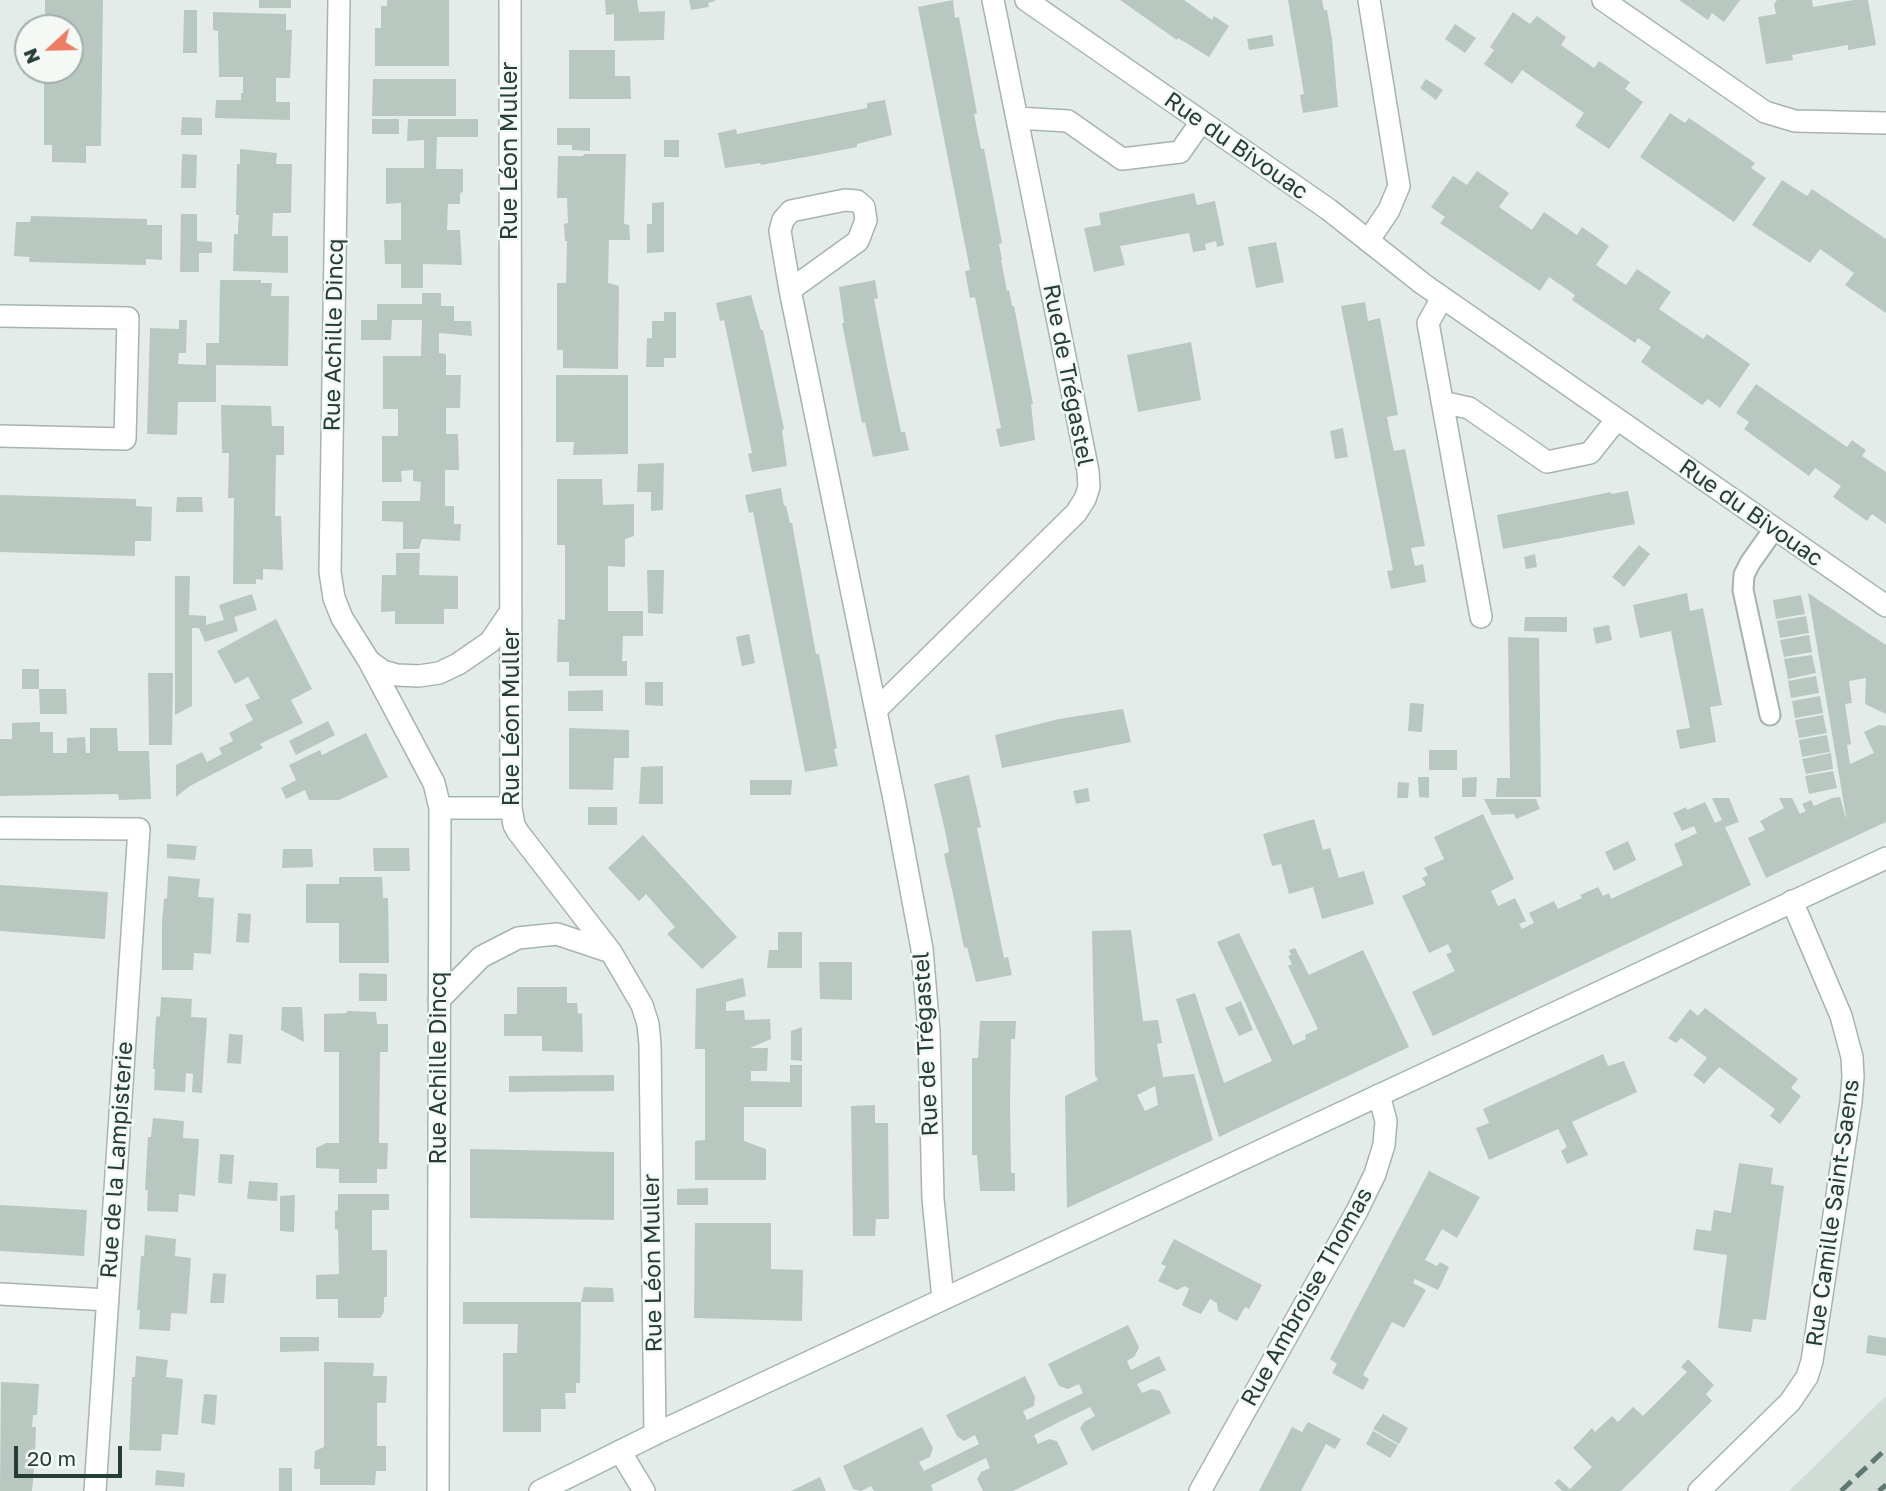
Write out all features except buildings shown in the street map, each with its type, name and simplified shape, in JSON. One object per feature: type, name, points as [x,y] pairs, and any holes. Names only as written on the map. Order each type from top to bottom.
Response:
[{"type":"street","name":"Rue Achille Dincq","points":[[339,0],[330,572],[334,598],[342,618],[369,661],[435,783],[440,808],[438,1491]]},
{"type":"street","name":"Rue Léon Muller","points":[[510,0],[510,808],[518,832],[611,952],[642,1004],[648,1024],[655,1434]]},
{"type":"street","name":"Rue de Trégastel","points":[[876,710],[1076,513],[1089,487],[1088,471],[993,0]]},
{"type":"street","name":"Rue du Bivouac","points":[[1026,0],[1328,209],[1442,298],[1886,606]]},
{"type":"street","points":[[1368,241],[1389,210],[1399,186],[1369,0]]},
{"type":"street","points":[[1603,0],[1765,112],[1795,121],[1886,123]]},
{"type":"street","points":[[1017,118],[1068,121],[1122,159],[1180,152],[1201,122]]},
{"type":"street","name":"Rue de Trégastel","points":[[790,290],[858,241],[866,220],[864,207],[857,201],[791,211],[783,220],[780,231],[790,290],[922,949],[929,1032],[933,1199],[943,1299]]},
{"type":"street","points":[[1442,298],[1428,323],[1481,617]]},
{"type":"street","points":[[0,316],[128,318],[125,439],[0,436]]},
{"type":"street","points":[[1442,402],[1469,408],[1547,462],[1590,453],[1617,419]]},
{"type":"street","points":[[369,661],[383,671],[397,675],[439,673],[458,664],[490,642],[512,611]]},
{"type":"street","points":[[440,808],[510,808]]},
{"type":"street","name":"Rue de la Lampisterie","points":[[0,828],[139,829],[95,1491]]},
{"type":"street","points":[[540,1491],[655,1434],[1886,858]]},
{"type":"street","name":"Rue Camille Saint-Saens","points":[[1699,1491],[1790,1402],[1807,1377],[1812,1361],[1852,1102],[1853,1077],[1852,1058],[1841,1016],[1792,901]]},
{"type":"street","points":[[439,1000],[481,957],[518,938],[557,934],[611,952]]},
{"type":"street","name":"Rue Ambroise Thomas","points":[[1200,1491],[1357,1211],[1375,1174],[1384,1145],[1386,1121],[1379,1095]]},
{"type":"street","points":[[0,1294],[108,1300]]},
{"type":"street","points":[[620,1451],[644,1491]]},
{"type":"lane","points":[[1770,715],[1743,590],[1747,569],[1774,529]]},
{"type":"shaded area","points":[[1886,1396],[1886,1491],[1789,1491]]},
{"type":"railway","points":[[1841,1491],[1886,1449]]},
{"type":"railway","points":[[1879,1491],[1886,1485]]}]
